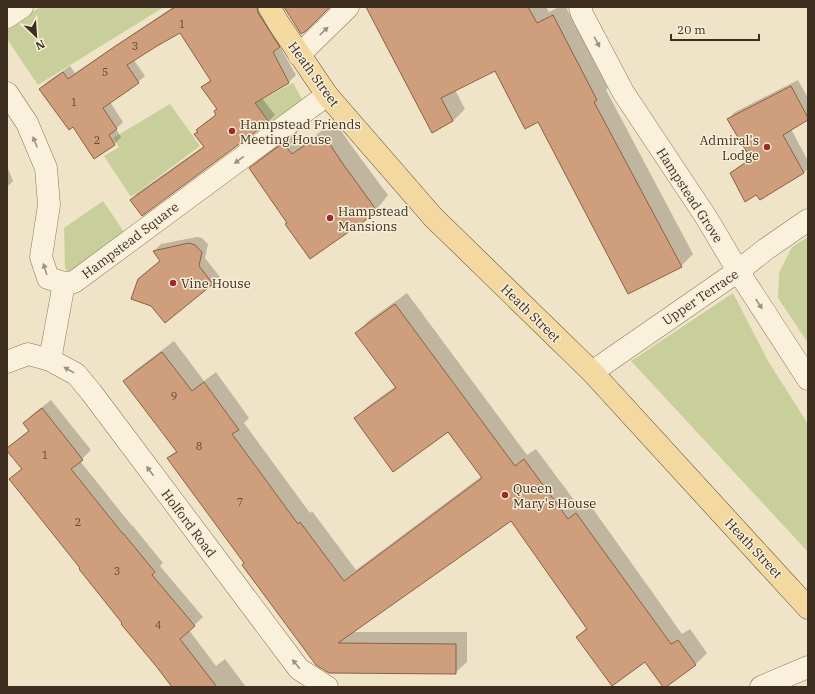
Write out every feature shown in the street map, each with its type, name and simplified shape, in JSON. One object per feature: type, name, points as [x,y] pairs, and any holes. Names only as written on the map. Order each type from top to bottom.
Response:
[{"type":"main road","name":"Heath Street","points":[[269,7],[299,55],[327,95],[433,217],[592,372],[808,608]]},
{"type":"street","points":[[7,17],[22,7]]},
{"type":"street","points":[[299,55],[348,7]]},
{"type":"street","name":"Hampstead Grove","points":[[580,7],[582,14],[624,92],[706,217],[738,272],[808,379]]},
{"type":"street","points":[[7,93],[27,122],[46,168],[49,205],[41,257],[48,278],[64,283],[50,360]]},
{"type":"street","name":"Hampstead Square","points":[[64,283],[74,282],[327,95]]},
{"type":"street","name":"Upper Terrace","points":[[592,372],[738,272],[766,249],[808,220]]},
{"type":"street","name":"Holford Road","points":[[7,362],[28,354],[50,360],[76,374],[299,669],[327,687]]},
{"type":"street","points":[[766,686],[808,667]]},
{"type":"green space","points":[[41,7],[164,7],[38,85],[9,42],[7,34],[10,26]]},
{"type":"green space","points":[[293,83],[305,104],[273,126],[255,103]]},
{"type":"green space","points":[[170,104],[200,146],[131,197],[104,156],[119,147],[113,138]]},
{"type":"green space","points":[[103,201],[124,232],[72,273],[65,267],[64,228]]},
{"type":"green space","points":[[808,237],[808,343],[778,298],[779,273],[792,247]]},
{"type":"green space","points":[[733,293],[768,361],[808,424],[808,552],[631,361]]},
{"type":"building","points":[[175,7],[257,7],[258,13],[280,47],[273,52],[289,83],[255,103],[269,122],[142,216],[130,200],[204,147],[194,134],[198,132],[196,130],[216,115],[214,111],[217,109],[201,87],[211,81],[180,33],[127,65],[139,83],[103,108],[117,129],[109,135],[115,145],[94,159],[73,127],[69,130],[39,89],[63,72],[68,79]]},
{"type":"building","points":[[284,7],[330,7],[306,31],[301,34]]},
{"type":"building","points":[[366,7],[528,7],[537,23],[553,15],[597,100],[594,102],[682,267],[628,294],[538,122],[525,129],[495,71],[441,98],[453,121],[432,133]]},
{"type":"building","name":"Admiral's Lodge","points":[[791,86],[808,120],[783,135],[804,173],[760,200],[756,195],[745,202],[730,173],[751,159],[727,119]]},
{"type":"building","points":[[318,136],[322,140],[327,140],[375,208],[370,217],[310,259],[285,224],[287,223],[249,168],[283,143],[292,154]]},
{"type":"building","name":"Vine House","points":[[189,243],[195,245],[202,252],[199,266],[213,284],[165,323],[151,306],[131,299],[138,279],[160,261],[153,251]]},
{"type":"building","name":"Queen Mary's House","points":[[395,304],[515,466],[524,459],[568,519],[576,513],[671,644],[678,640],[696,665],[666,687],[663,687],[645,662],[612,686],[576,637],[587,629],[511,521],[338,643],[456,644],[456,674],[329,673],[316,665],[242,565],[244,563],[167,458],[177,452],[123,381],[162,352],[192,391],[204,382],[239,430],[232,434],[298,524],[300,522],[344,581],[482,478],[448,432],[393,472],[354,418],[396,388],[355,333]]},
{"type":"building","points":[[42,408],[83,460],[71,469],[155,572],[152,575],[195,626],[180,639],[217,687],[172,687],[121,624],[122,623],[79,569],[80,568],[9,479],[22,469],[7,451],[7,448],[29,431],[23,423]]},
{"type":"place","name":"Hampstead Friends Meeting House","points":[[232,131]]},
{"type":"place","name":"Admiral's Lodge","points":[[767,147]]},
{"type":"place","name":"Hampstead Mansions","points":[[330,218]]},
{"type":"place","name":"Vine House","points":[[173,283]]},
{"type":"place","name":"Queen Mary's House","points":[[505,495]]}]
